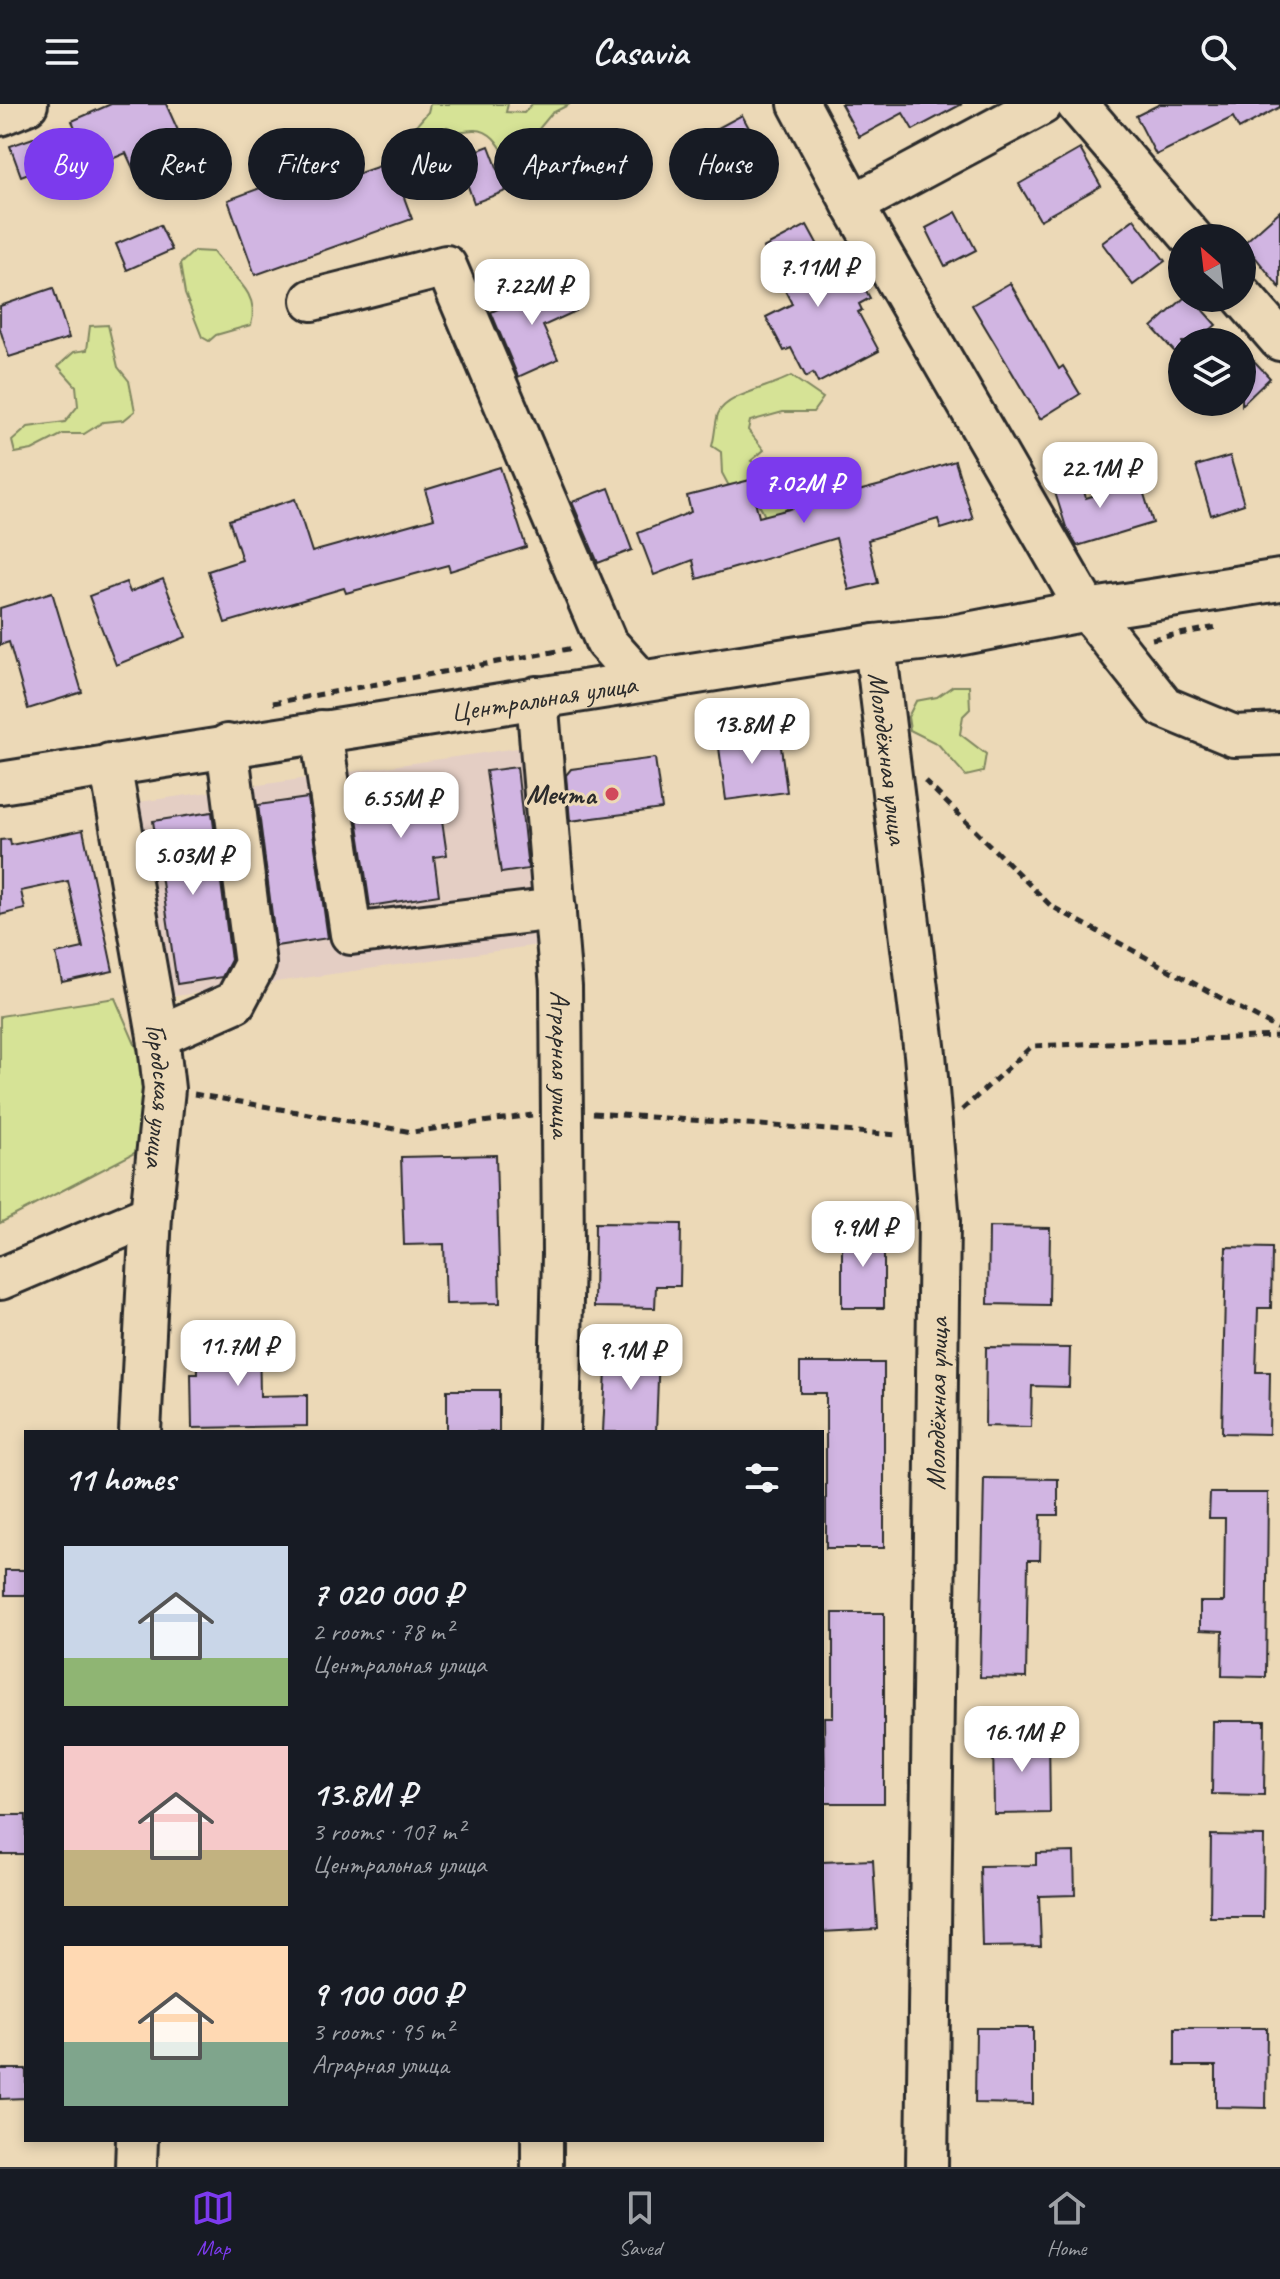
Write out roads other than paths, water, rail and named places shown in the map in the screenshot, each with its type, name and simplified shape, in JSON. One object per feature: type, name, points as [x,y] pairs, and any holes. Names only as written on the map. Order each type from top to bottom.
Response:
[{"type":"street","points":[[0,115],[27,104]]},
{"type":"street","points":[[799,104],[853,205],[1087,610],[1164,707],[1234,736],[1280,734]]},
{"type":"street","points":[[853,205],[1042,104]]},
{"type":"street","points":[[1077,104],[1180,224]]},
{"type":"street","points":[[312,300],[446,266],[606,642],[641,681]]},
{"type":"street","points":[[1256,312],[1280,340]]},
{"type":"street","name":"Центральная улица","points":[[0,783],[537,697],[875,645],[947,637],[1087,610],[1280,580]]},
{"type":"street","name":"Молодёжная улица","points":[[875,645],[925,1054],[939,1221],[927,2167]]},
{"type":"street","name":"Аграрная улица","points":[[537,697],[561,987],[559,1430]]},
{"type":"street","points":[[321,731],[351,934],[555,909]]},
{"type":"street","points":[[158,1036],[235,1002],[255,964],[227,745]]},
{"type":"street","name":"Городская улица","points":[[110,764],[158,1036],[164,1089],[151,1215],[140,1430]]},
{"type":"street","points":[[0,1279],[151,1215]]},
{"type":"street","points":[[136,2167],[137,2142]]},
{"type":"street","points":[[542,2142],[542,2167]]},
{"type":"place","name":"Мечта","points":[[612,794]]}]
